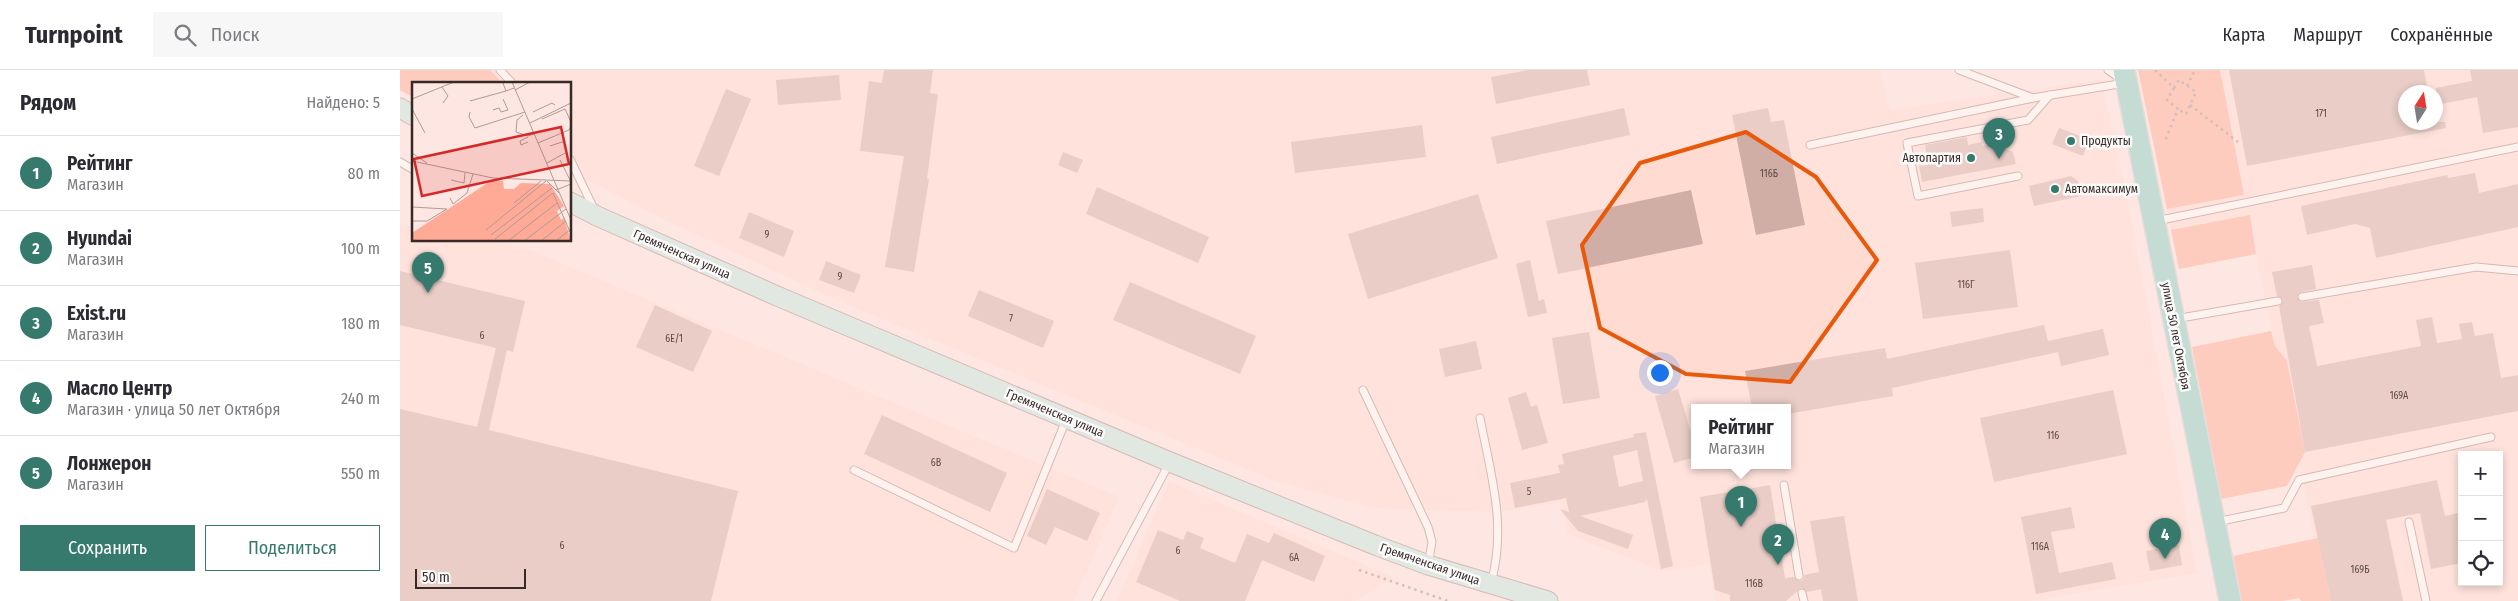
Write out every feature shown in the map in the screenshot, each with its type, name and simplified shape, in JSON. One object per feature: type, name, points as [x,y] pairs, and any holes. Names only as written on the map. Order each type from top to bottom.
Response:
[{"type":"main road","name":"улица 50 лет Октября","points":[[2125,77],[2172,320],[2230,601]]},
{"type":"main road","points":[[400,108],[412,115]]},
{"type":"main road","name":"Гремяченская улица","points":[[571,203],[597,216],[777,296],[1170,462],[1428,565],[1548,601]]},
{"type":"lane","points":[[500,70],[511,82]]},
{"type":"lane","points":[[1959,70],[2033,98]]},
{"type":"lane","points":[[2108,70],[2125,77]]},
{"type":"lane","points":[[1810,145],[2050,95],[2125,77]]},
{"type":"lane","points":[[2018,176],[1918,196],[1907,143],[2028,120],[2050,95]]},
{"type":"lane","points":[[2153,222],[2518,147]]},
{"type":"lane","points":[[400,162],[412,169]]},
{"type":"lane","points":[[571,162],[597,216]]},
{"type":"lane","points":[[2302,297],[2476,267],[2518,271]]},
{"type":"lane","points":[[2172,320],[2278,301]]},
{"type":"lane","points":[[1363,390],[1428,527],[1432,542],[1428,565]]},
{"type":"lane","points":[[854,470],[1014,548],[1067,418]]},
{"type":"lane","points":[[1480,418],[1497,508],[1499,534],[1497,561],[1491,584]]},
{"type":"lane","points":[[2214,522],[2284,508],[2299,480],[2491,437]]},
{"type":"lane","points":[[1096,601],[1170,462]]},
{"type":"lane","points":[[1784,485],[1799,576]]},
{"type":"lane","points":[[2408,522],[2426,601]]},
{"type":"lane","points":[[1802,592],[1804,601]]},
{"type":"path","points":[[2155,70],[2174,88]]},
{"type":"path","points":[[2187,86],[2195,70]]},
{"type":"path","points":[[2179,80],[2187,86],[2196,92],[2186,114],[2167,100],[2179,80]]},
{"type":"path","points":[[2190,105],[2238,142]]},
{"type":"path","points":[[2165,141],[2178,109]]},
{"type":"path","points":[[1359,570],[1448,601]]},
{"type":"highlighted area","points":[[1746,132],[1816,177],[1877,260],[1790,382],[1686,374],[1600,328],[1582,245],[1640,163]]},
{"type":"shaded area","points":[[400,70],[1880,70],[1890,110],[2101,80],[2126,192],[2197,573],[2028,601],[1716,601],[1709,564],[1662,571],[1568,534],[1561,502],[1501,512],[1373,508],[1278,482],[843,303],[661,218],[571,172],[571,82],[412,82]]},
{"type":"shaded area","points":[[400,70],[490,70],[502,82],[412,82],[412,97],[400,90]]},
{"type":"shaded area","points":[[2138,70],[2518,70],[2518,601],[2327,601],[2256,254],[2179,269]]},
{"type":"shaded area","points":[[2138,70],[2220,70],[2244,195],[2167,209]]},
{"type":"shaded area","points":[[2250,215],[2256,254],[2179,269],[2171,230]]},
{"type":"shaded area","points":[[400,224],[412,227],[412,241],[489,241],[525,248],[1119,497],[1074,601],[400,601]]},
{"type":"shaded area","points":[[2271,331],[2275,346],[2287,361],[2305,452],[2287,486],[2221,499],[2192,347]]},
{"type":"shaded area","points":[[1169,481],[1393,577],[1355,601],[1117,601]]},
{"type":"shaded area","points":[[2318,538],[2331,601],[2301,601],[2299,598],[2283,601],[2241,601],[2233,556]]},
{"type":"building","points":[[884,70],[933,70],[930,93],[938,94],[927,179],[929,179],[914,272],[885,267],[904,156],[860,151],[869,81],[882,83]]},
{"type":"building","points":[[1528,70],[1587,70],[1590,85],[1496,104],[1491,77]]},
{"type":"building","points":[[2229,70],[2424,70],[2427,85],[2398,85],[2398,130],[2436,130],[2247,166]]},
{"type":"building","points":[[2470,70],[2518,70],[2518,127],[2483,133],[2477,97],[2443,104],[2443,87],[2472,81]]},
{"type":"building","points":[[839,75],[841,100],[778,105],[776,80]]},
{"type":"building","points":[[726,89],[751,99],[719,176],[694,166]]},
{"type":"building","points":[[1624,108],[1630,135],[1497,164],[1491,137]]},
{"type":"building","points":[[1768,108],[1771,122],[1784,120],[1805,225],[1756,235],[1732,115]]},
{"type":"building","points":[[2443,122],[2445,122],[2446,128],[2443,129]]},
{"type":"building","points":[[1422,125],[1426,157],[1295,173],[1291,142]]},
{"type":"building","points":[[2059,128],[2089,139],[2083,156],[2052,144]]},
{"type":"building","name":"Автопартия","points":[[1967,137],[1968,145],[1982,142],[1982,146],[1993,144],[2013,152],[2016,164],[1922,182],[1919,166],[1928,165],[1925,145]]},
{"type":"building","points":[[1063,152],[1083,160],[1077,173],[1058,165]]},
{"type":"building","points":[[2475,173],[2479,193],[2518,184],[2518,227],[2376,258],[2370,228],[2355,224],[2307,235],[2301,206],[2447,175],[2448,178]]},
{"type":"building","name":"Автомаксимум","points":[[2071,176],[2078,181],[2081,196],[2034,206],[2029,186]]},
{"type":"building","points":[[1097,187],[1209,237],[1198,263],[1086,214]]},
{"type":"building","points":[[1691,190],[1703,244],[1558,274],[1546,221]]},
{"type":"building","points":[[1478,194],[1498,258],[1368,299],[1348,234]]},
{"type":"building","points":[[1983,208],[1984,222],[1952,227],[1950,212]]},
{"type":"building","points":[[749,212],[794,231],[784,257],[739,238]]},
{"type":"building","points":[[2010,250],[2018,307],[1923,319],[1915,263]]},
{"type":"building","points":[[1530,260],[1539,301],[1544,299],[1547,313],[1528,317],[1516,264]]},
{"type":"building","points":[[826,261],[861,275],[854,293],[819,280]]},
{"type":"building","points":[[2312,265],[2316,289],[2301,292],[2297,297],[2301,302],[2319,300],[2324,323],[2309,326],[2317,366],[2421,346],[2416,320],[2432,317],[2437,343],[2462,339],[2459,324],[2472,322],[2475,336],[2493,333],[2501,378],[2518,375],[2518,411],[2305,452],[2279,306],[2283,300],[2277,296],[2272,272]]},
{"type":"building","points":[[400,271],[525,301],[513,352],[507,350],[489,430],[738,491],[711,601],[400,601],[400,409],[477,427],[496,348],[400,325]]},
{"type":"building","points":[[1130,282],[1256,336],[1240,374],[1113,320]]},
{"type":"building","points":[[979,290],[1054,321],[1043,348],[968,316]]},
{"type":"building","points":[[655,305],[712,331],[693,372],[636,347]]},
{"type":"building","points":[[2044,325],[2048,341],[2103,329],[2109,355],[2061,366],[2058,352],[1892,388],[1893,396],[1791,413],[1791,404],[1751,404],[1745,371],[1885,348],[1887,359]]},
{"type":"building","points":[[1589,332],[1600,398],[1563,404],[1552,338]]},
{"type":"building","points":[[1476,341],[1482,369],[1445,377],[1439,349]]},
{"type":"building","points":[[1678,389],[1691,433],[1691,458],[1674,463],[1655,396]]},
{"type":"building","points":[[2113,390],[2127,454],[1994,482],[1980,418]]},
{"type":"building","points":[[1526,392],[1531,407],[1537,405],[1548,443],[1522,450],[1508,398]]},
{"type":"building","points":[[882,415],[1007,473],[990,512],[864,454]]},
{"type":"building","points":[[1646,432],[1673,566],[1661,569],[1647,499],[1645,502],[1580,516],[1633,535],[1628,549],[1578,531],[1560,509],[1569,512],[1566,498],[1515,508],[1510,483],[1560,473],[1558,465],[1564,464],[1562,454],[1634,437],[1633,434]],"holes":[[[1637,450],[1643,481],[1619,487],[1613,456]]]},
{"type":"building","points":[[2437,480],[2445,516],[2458,513],[2458,564],[2431,569],[2420,513],[2386,520],[2403,601],[2331,601],[2311,506]]},
{"type":"building","points":[[1770,485],[1785,578],[1794,577],[1799,581],[1803,580],[1804,575],[1819,572],[1810,521],[1844,516],[1858,601],[1823,601],[1821,589],[1807,592],[1801,588],[1786,601],[1730,601],[1730,595],[1715,590],[1700,497]]},
{"type":"building","points":[[1047,489],[1100,513],[1087,541],[1055,527],[1046,545],[1027,536]]},
{"type":"building","points":[[2071,507],[2075,528],[2051,532],[2059,573],[2112,562],[2116,579],[2036,594],[2021,517]]},
{"type":"building","points":[[1158,530],[1183,540],[1187,531],[1204,538],[1200,548],[1235,563],[1247,534],[1269,543],[1274,533],[1325,556],[1314,582],[1262,560],[1245,601],[1180,601],[1136,582]]},
{"type":"building","points":[[2179,545],[2182,565],[2150,571],[2146,551]]},
{"type":"place","name":"Продукты","points":[[2071,141]]},
{"type":"place","name":"Автопартия","points":[[1971,158]]},
{"type":"place","name":"Exist.ru","points":[[1999,159]]},
{"type":"place","name":"Автомаксимум","points":[[2055,189]]},
{"type":"place","name":"Лонжерон","points":[[428,293]]},
{"type":"place","name":"Рейтинг","points":[[1741,527]]},
{"type":"place","name":"Масло Центр","points":[[2165,559]]},
{"type":"place","name":"Hyundai","points":[[1778,565]]}]
